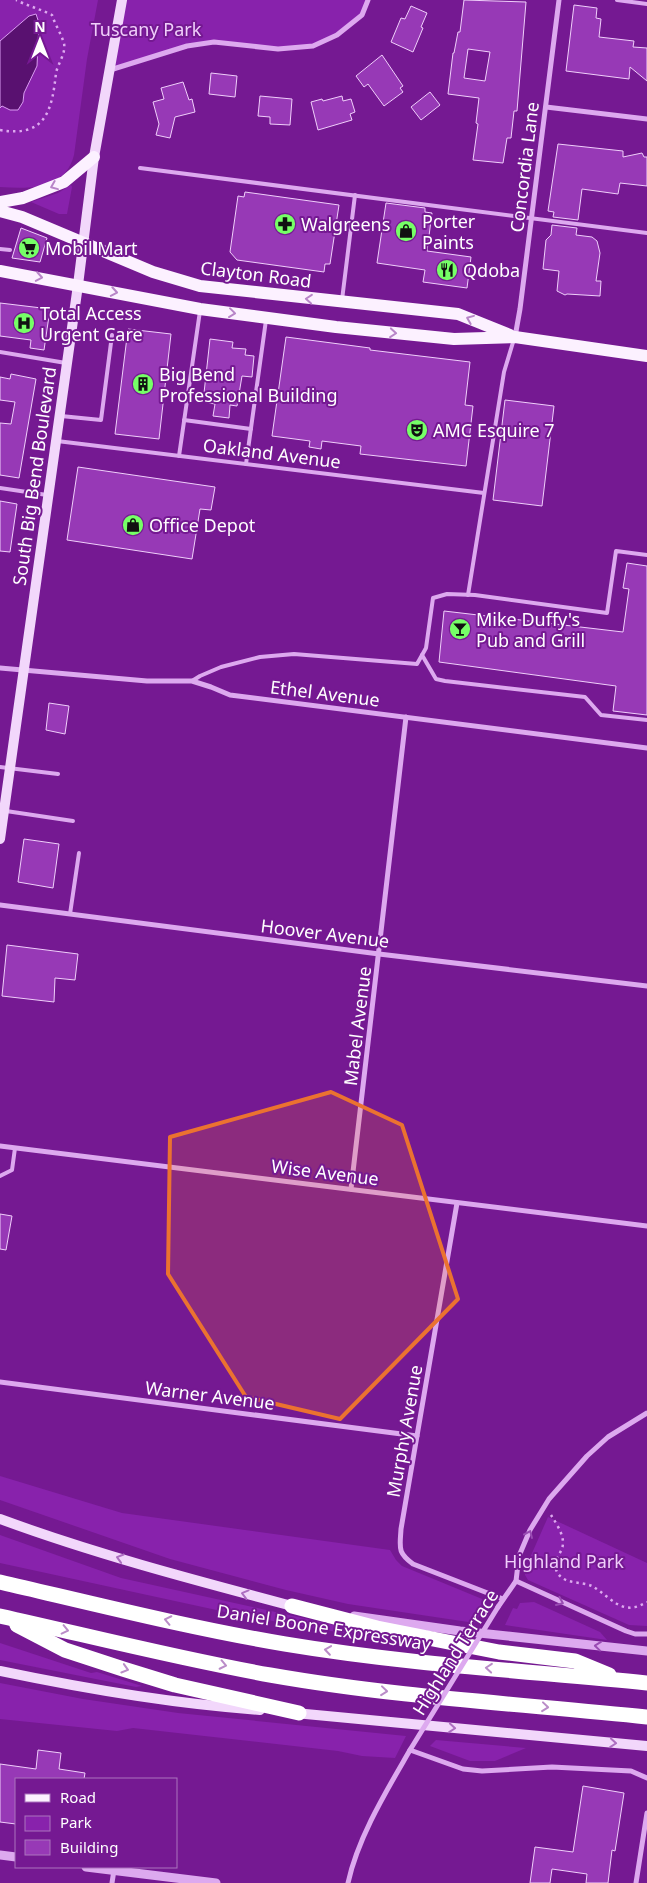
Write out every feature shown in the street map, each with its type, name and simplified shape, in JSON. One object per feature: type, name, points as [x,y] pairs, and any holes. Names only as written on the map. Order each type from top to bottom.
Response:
[{"type":"highway","name":"Daniel Boone Expressway","points":[[0,1582],[285,1644],[384,1658],[647,1683]]},
{"type":"highway","points":[[292,1606],[377,1628],[490,1651],[576,1661],[625,1681]]},
{"type":"highway","points":[[0,1616],[65,1650],[175,1685],[299,1713]]},
{"type":"highway","points":[[0,1616],[220,1664],[309,1681],[368,1690],[647,1716]]},
{"type":"main road","name":"South Big Bend Boulevard","points":[[0,839],[4,811],[5,767],[24,670],[94,157],[122,0]]},
{"type":"main road","points":[[0,202],[23,198],[64,182],[94,157]]},
{"type":"main road","name":"Clayton Road","points":[[0,211],[22,218],[152,272],[200,286],[458,314],[515,337]]},
{"type":"main road","name":"Clayton Road","points":[[0,271],[200,309],[336,327],[454,339],[515,337],[647,356]]},
{"type":"main road","points":[[0,1519],[157,1570],[292,1606]]},
{"type":"main road","points":[[0,1671],[156,1699],[221,1707],[647,1746]]},
{"type":"street","points":[[108,71],[187,46],[214,42],[278,49],[312,46],[337,35],[362,15],[368,0]]},
{"type":"street","name":"Concordia Lane","points":[[515,337],[559,0]]},
{"type":"street","points":[[546,107],[647,119]]},
{"type":"street","name":"Ethel Avenue","points":[[0,668],[147,681],[192,681],[230,695],[647,748]]},
{"type":"street","name":"Mabel Avenue","points":[[352,1188],[406,717]]},
{"type":"street","name":"Hoover Avenue","points":[[0,905],[379,954],[647,986]]},
{"type":"street","name":"Wise Avenue","points":[[0,1146],[352,1188],[647,1226]]},
{"type":"street","name":"Murphy Avenue","points":[[457,1202],[401,1529],[400,1547],[403,1556],[413,1564],[503,1599]]},
{"type":"street","name":"Warner Avenue","points":[[0,1382],[417,1436]]},
{"type":"street","name":"Highland Terrace","points":[[348,1883],[372,1822],[410,1750],[498,1606],[516,1581],[519,1556],[530,1530],[549,1499],[608,1437],[647,1412]]},
{"type":"street","points":[[516,1581],[626,1631],[635,1634],[647,1634]]},
{"type":"street","points":[[292,1606],[460,1631],[647,1651]]},
{"type":"street","points":[[410,1750],[463,1769],[482,1771],[552,1767],[631,1771],[647,1778]]},
{"type":"street","points":[[636,1883],[647,1813]]},
{"type":"street","points":[[0,1855],[15,1857]]},
{"type":"street","points":[[95,1868],[216,1883]]},
{"type":"street","points":[[112,1883],[114,1870]]},
{"type":"lane","points":[[616,0],[647,4]]},
{"type":"lane","points":[[140,168],[647,232]]},
{"type":"lane","points":[[342,302],[355,195]]},
{"type":"lane","points":[[0,249],[10,250]]},
{"type":"lane","points":[[179,456],[200,309]]},
{"type":"lane","points":[[246,464],[266,317]]},
{"type":"lane","points":[[58,415],[101,420],[112,335]]},
{"type":"lane","points":[[468,595],[504,372],[515,337]]},
{"type":"lane","points":[[0,352],[66,363]]},
{"type":"lane","points":[[184,420],[251,429]]},
{"type":"lane","name":"Oakland Avenue","points":[[56,440],[484,493]]},
{"type":"lane","points":[[0,488],[48,495]]},
{"type":"lane","points":[[192,681],[222,667],[260,657],[294,654],[417,664],[426,648],[433,598],[447,594],[607,613],[616,551],[647,555]]},
{"type":"lane","points":[[422,655],[436,679],[585,697],[601,715],[647,720]]},
{"type":"lane","points":[[5,767],[58,774]]},
{"type":"lane","points":[[4,811],[73,821]]},
{"type":"lane","points":[[70,914],[79,853]]},
{"type":"lane","points":[[0,1176],[12,1170],[15,1148]]},
{"type":"path","points":[[0,130],[16,132],[33,127],[44,120],[50,110],[56,83],[56,71],[64,50],[64,44],[52,15],[16,0]]},
{"type":"path","points":[[550,1513],[558,1525],[563,1541],[563,1546],[555,1561],[555,1566],[560,1576],[570,1582],[592,1586],[622,1607],[631,1608],[641,1606],[647,1602]]},
{"type":"highlighted area","points":[[331,1092],[402,1125],[458,1299],[340,1419],[246,1397],[168,1274],[170,1137]]},
{"type":"green space","points":[[0,0],[98,0],[87,59],[74,155],[63,175],[45,185],[23,188],[0,187]]},
{"type":"green space","name":"Tuscany Park","points":[[122,0],[368,0],[362,15],[337,35],[313,46],[278,49],[214,42],[187,46],[108,71]]},
{"type":"green space","points":[[71,185],[67,214],[59,214],[31,202],[58,193]]},
{"type":"green space","points":[[0,1476],[122,1513],[390,1550],[402,1566],[487,1601],[475,1623],[348,1604],[286,1590],[170,1559],[0,1500]]},
{"type":"green space","name":"Highland Park","points":[[548,1517],[647,1563],[647,1626],[629,1625],[528,1580],[525,1575],[525,1569]]},
{"type":"green space","points":[[0,1535],[121,1578],[384,1636],[383,1640],[244,1616],[0,1563]]},
{"type":"green space","points":[[534,1602],[600,1632],[607,1640],[505,1625],[513,1608],[517,1609],[520,1603]]},
{"type":"green space","points":[[0,1643],[91,1673],[97,1672],[142,1686],[136,1687],[0,1660]]},
{"type":"green space","points":[[0,1683],[83,1699],[178,1713],[406,1736],[395,1758],[362,1756],[338,1751],[133,1728],[117,1731],[0,1719]]},
{"type":"green space","points":[[436,1740],[526,1748],[495,1761],[470,1761],[430,1746]]},
{"type":"shaded area","points":[[36,14],[39,23],[37,66],[18,110],[10,110],[2,106],[0,108],[0,41],[29,16]]},
{"type":"building","points":[[464,0],[526,2],[517,111],[514,111],[511,138],[507,138],[503,163],[473,160],[478,124],[476,123],[479,98],[448,94],[453,53],[458,32],[460,32]],"holes":[[[468,49],[490,52],[485,81],[464,78]]]},
{"type":"building","points":[[574,5],[597,8],[596,18],[601,19],[599,37],[634,41],[633,47],[647,48],[647,81],[630,67],[629,79],[566,71]]},
{"type":"building","points":[[411,6],[427,13],[413,52],[391,42],[401,18],[405,19]]},
{"type":"building","points":[[382,55],[403,86],[400,88],[403,92],[384,106],[368,84],[364,87],[356,76]]},
{"type":"building","points":[[211,73],[237,76],[235,97],[209,94]]},
{"type":"building","points":[[183,82],[189,100],[192,99],[195,112],[175,117],[170,138],[156,135],[159,124],[153,102],[164,99],[161,88]]},
{"type":"building","points":[[430,92],[440,105],[421,120],[411,107]]},
{"type":"building","points":[[260,96],[292,99],[290,125],[270,124],[270,117],[258,116]]},
{"type":"building","points":[[342,96],[343,101],[351,99],[355,112],[350,114],[352,120],[318,130],[311,102]]},
{"type":"building","points":[[558,144],[623,151],[623,157],[642,153],[644,157],[647,157],[647,186],[620,183],[618,194],[582,189],[578,220],[553,217],[554,212],[548,211]]},
{"type":"building","name":"Walgreens","points":[[245,192],[339,205],[330,264],[325,264],[324,272],[237,260],[230,252],[238,196],[244,197]]},
{"type":"building","name":"Porter Paints","points":[[386,203],[425,208],[425,212],[432,213],[427,251],[471,257],[467,288],[423,282],[425,270],[377,263]]},
{"type":"building","points":[[552,225],[577,228],[576,235],[592,237],[597,241],[600,253],[596,281],[601,281],[600,296],[565,295],[557,291],[559,271],[543,269],[546,240],[551,235]]},
{"type":"building","name":"Mobil Mart","points":[[21,228],[47,238],[40,262],[12,258]]},
{"type":"building","name":"Total Access Urgent Care","points":[[0,303],[50,309],[44,350],[30,348],[31,340],[0,336]]},
{"type":"building","name":"Big Bend Professional Building","points":[[128,329],[171,334],[159,439],[115,434]]},
{"type":"building","points":[[286,337],[370,348],[370,350],[470,362],[465,405],[473,406],[466,466],[360,454],[361,446],[322,441],[321,449],[309,447],[310,441],[272,436]]},
{"type":"building","points":[[210,339],[233,342],[232,348],[246,349],[245,355],[254,356],[252,377],[242,376],[237,406],[230,405],[229,418],[213,416],[215,404],[203,402]]},
{"type":"building","points":[[11,374],[36,379],[19,478],[0,475],[0,423],[11,424],[15,402],[0,400],[0,377],[10,379]]},
{"type":"building","points":[[505,400],[554,406],[542,506],[493,500]]},
{"type":"building","name":"Office Depot","points":[[78,467],[215,487],[211,510],[200,509],[192,559],[67,540]]},
{"type":"building","points":[[0,501],[17,504],[10,552],[0,551]]},
{"type":"building","points":[[627,563],[647,566],[647,715],[613,711],[616,686],[439,662],[444,611],[623,632],[629,589],[623,588]]},
{"type":"building","points":[[49,703],[69,706],[65,734],[46,730]]},
{"type":"building","points":[[24,839],[59,844],[53,888],[18,882]]},
{"type":"building","points":[[7,945],[78,954],[75,980],[55,978],[54,1002],[2,996]]},
{"type":"building","points":[[0,1214],[12,1216],[6,1250],[0,1249]]},
{"type":"building","points":[[38,1750],[61,1753],[59,1769],[85,1773],[84,1778],[15,1778],[15,1824],[0,1822],[0,1764],[36,1769]]},
{"type":"building","points":[[583,1786],[624,1793],[615,1851],[612,1850],[608,1883],[586,1883],[587,1874],[552,1869],[550,1883],[530,1883],[535,1847],[573,1852]]},
{"type":"place","name":"Walgreens","points":[[285,224]]},
{"type":"place","name":"Porter Paints","points":[[406,231]]},
{"type":"place","name":"Mobil Mart","points":[[29,248]]},
{"type":"place","name":"Qdoba","points":[[447,270]]},
{"type":"place","name":"Total Access Urgent Care","points":[[24,323]]},
{"type":"place","name":"Big Bend Professional Building","points":[[143,384]]},
{"type":"place","name":"AMC Esquire 7","points":[[417,430]]},
{"type":"place","name":"Office Depot","points":[[133,525]]},
{"type":"place","name":"Mike Duffy's Pub and Grill","points":[[460,629]]}]
